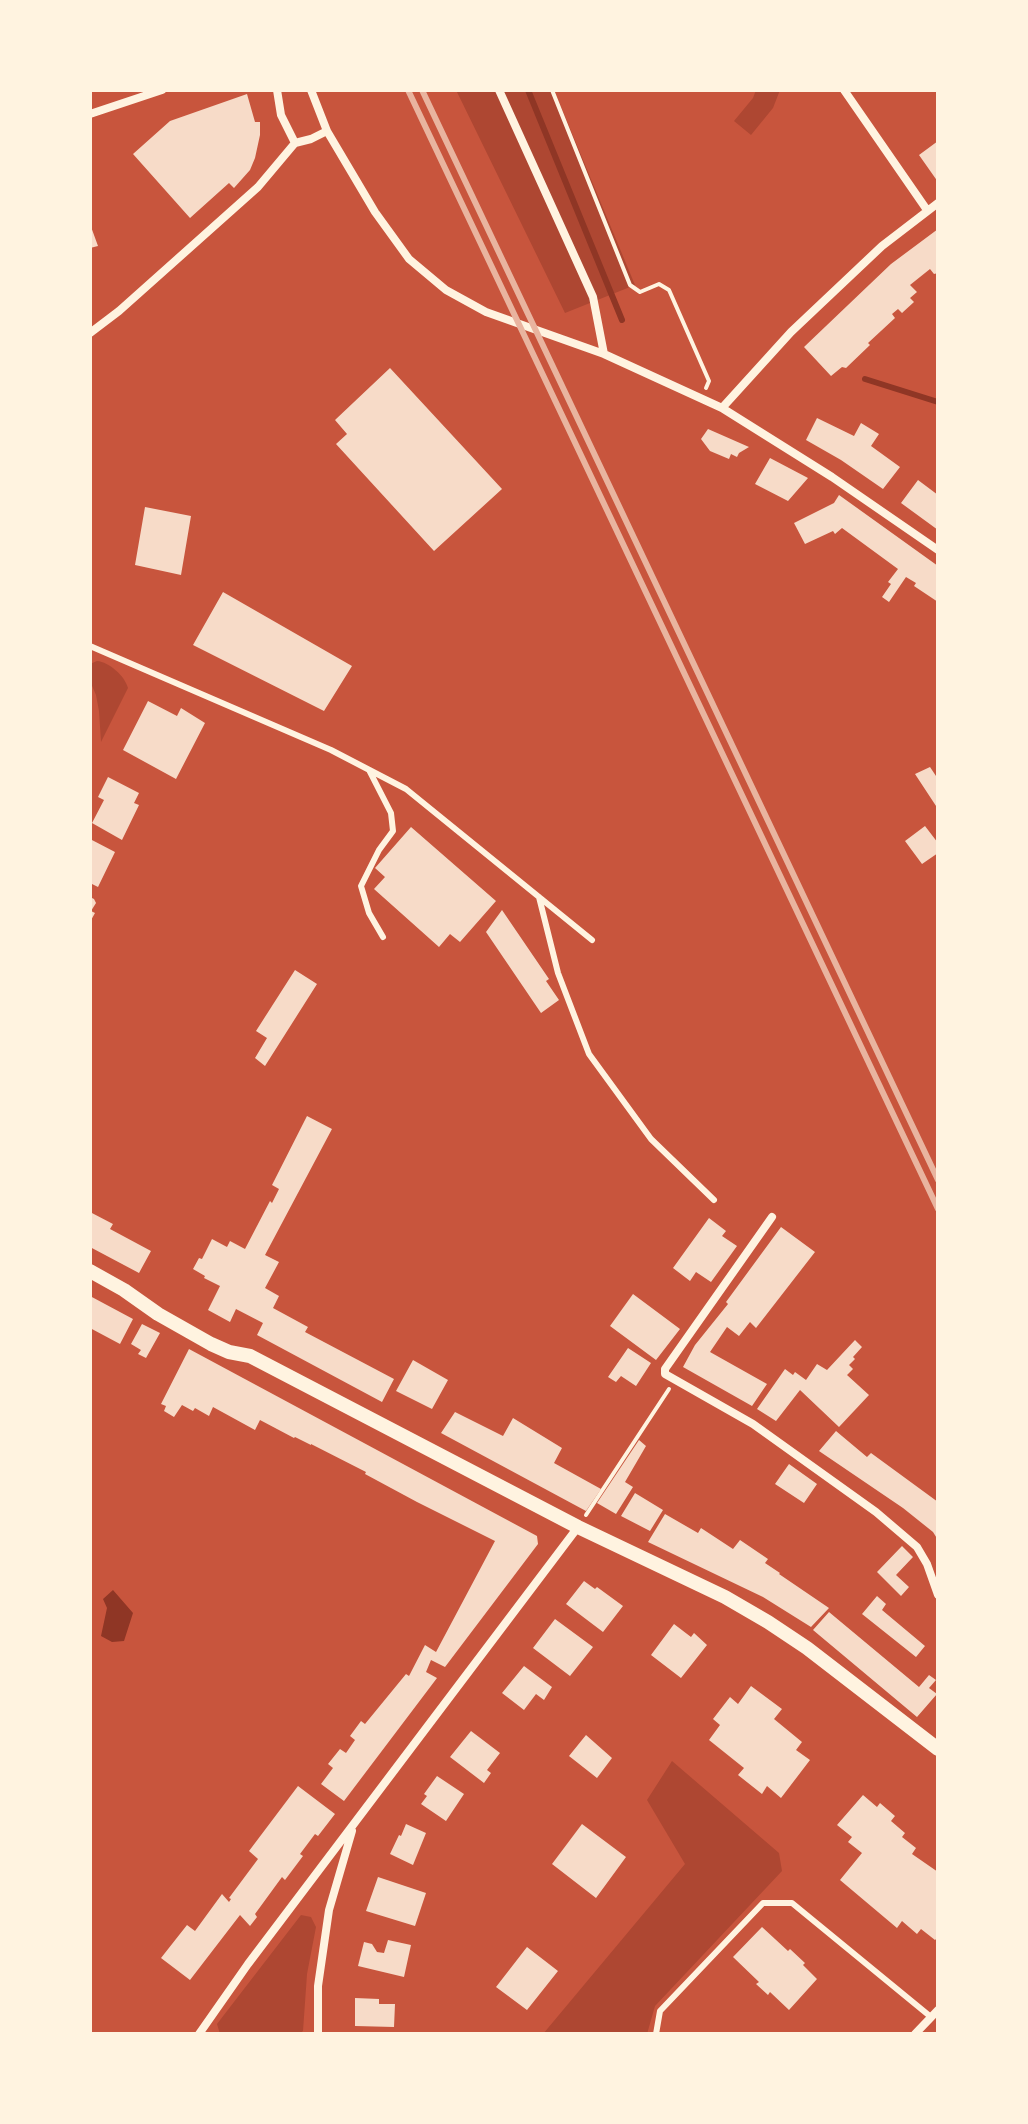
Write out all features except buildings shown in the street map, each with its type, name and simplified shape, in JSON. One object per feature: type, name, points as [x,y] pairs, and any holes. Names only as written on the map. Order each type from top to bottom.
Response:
[{"type":"street","points":[[90,114],[162,90]]},
{"type":"street","points":[[277,90],[281,115],[295,143]]},
{"type":"street","points":[[311,90],[327,131],[375,212],[409,259],[446,290],[486,312],[604,354],[722,408],[832,477],[938,550]]},
{"type":"street","points":[[499,90],[593,297],[604,354]]},
{"type":"street","points":[[844,90],[927,210]]},
{"type":"street","points":[[90,333],[119,311],[258,187],[295,143],[327,131]]},
{"type":"street","points":[[722,408],[791,332],[882,246],[938,203]]},
{"type":"street","points":[[772,1217],[665,1369],[665,1374],[753,1424],[876,1512],[917,1547],[938,1595]]},
{"type":"street","points":[[90,1271],[211,1344],[250,1356],[578,1527],[725,1597],[807,1648],[938,1749]]},
{"type":"street","points":[[199,2034],[248,1964],[578,1527]]},
{"type":"street","points":[[318,2034],[318,1986],[329,1910],[353,1826]]},
{"type":"street","points":[[915,2034],[938,2010]]},
{"type":"lane","points":[[90,646],[331,750],[406,789],[592,940]]},
{"type":"lane","points":[[369,770],[391,813],[393,831],[379,850],[361,886],[369,913],[383,937]]},
{"type":"lane","points":[[539,897],[558,973],[589,1054],[651,1139],[714,1200]]},
{"type":"lane","points":[[656,2034],[660,2011],[763,1903],[792,1903],[931,2017]]},
{"type":"path","points":[[552,90],[630,285],[640,292],[659,284],[669,290],[709,381],[701,398]]},
{"type":"path","points":[[578,1527],[675,1381]]},
{"type":"shaded area","points":[[456,90],[554,90],[635,285],[565,313]]},
{"type":"shaded area","points":[[756,90],[780,90],[773,108],[751,135],[734,121]]},
{"type":"shaded area","points":[[97,661],[116,670],[128,688],[101,742],[99,711],[90,681],[90,664]]},
{"type":"shaded area","points":[[113,1590],[133,1613],[124,1641],[112,1642],[101,1636],[107,1608],[103,1599]]},
{"type":"shaded area","points":[[672,1761],[779,1853],[782,1871],[655,2006],[647,2034],[543,2034],[685,1864],[647,1800]]},
{"type":"shaded area","points":[[301,1915],[311,1917],[316,1927],[307,1974],[303,2031],[299,2034],[220,2034],[217,2024]]},
{"type":"waterway","points":[[528,90],[622,320]]},
{"type":"waterway","points":[[865,379],[938,402]]},
{"type":"railway","points":[[408,90],[938,1209]]},
{"type":"railway","points":[[422,90],[938,1180]]}]
